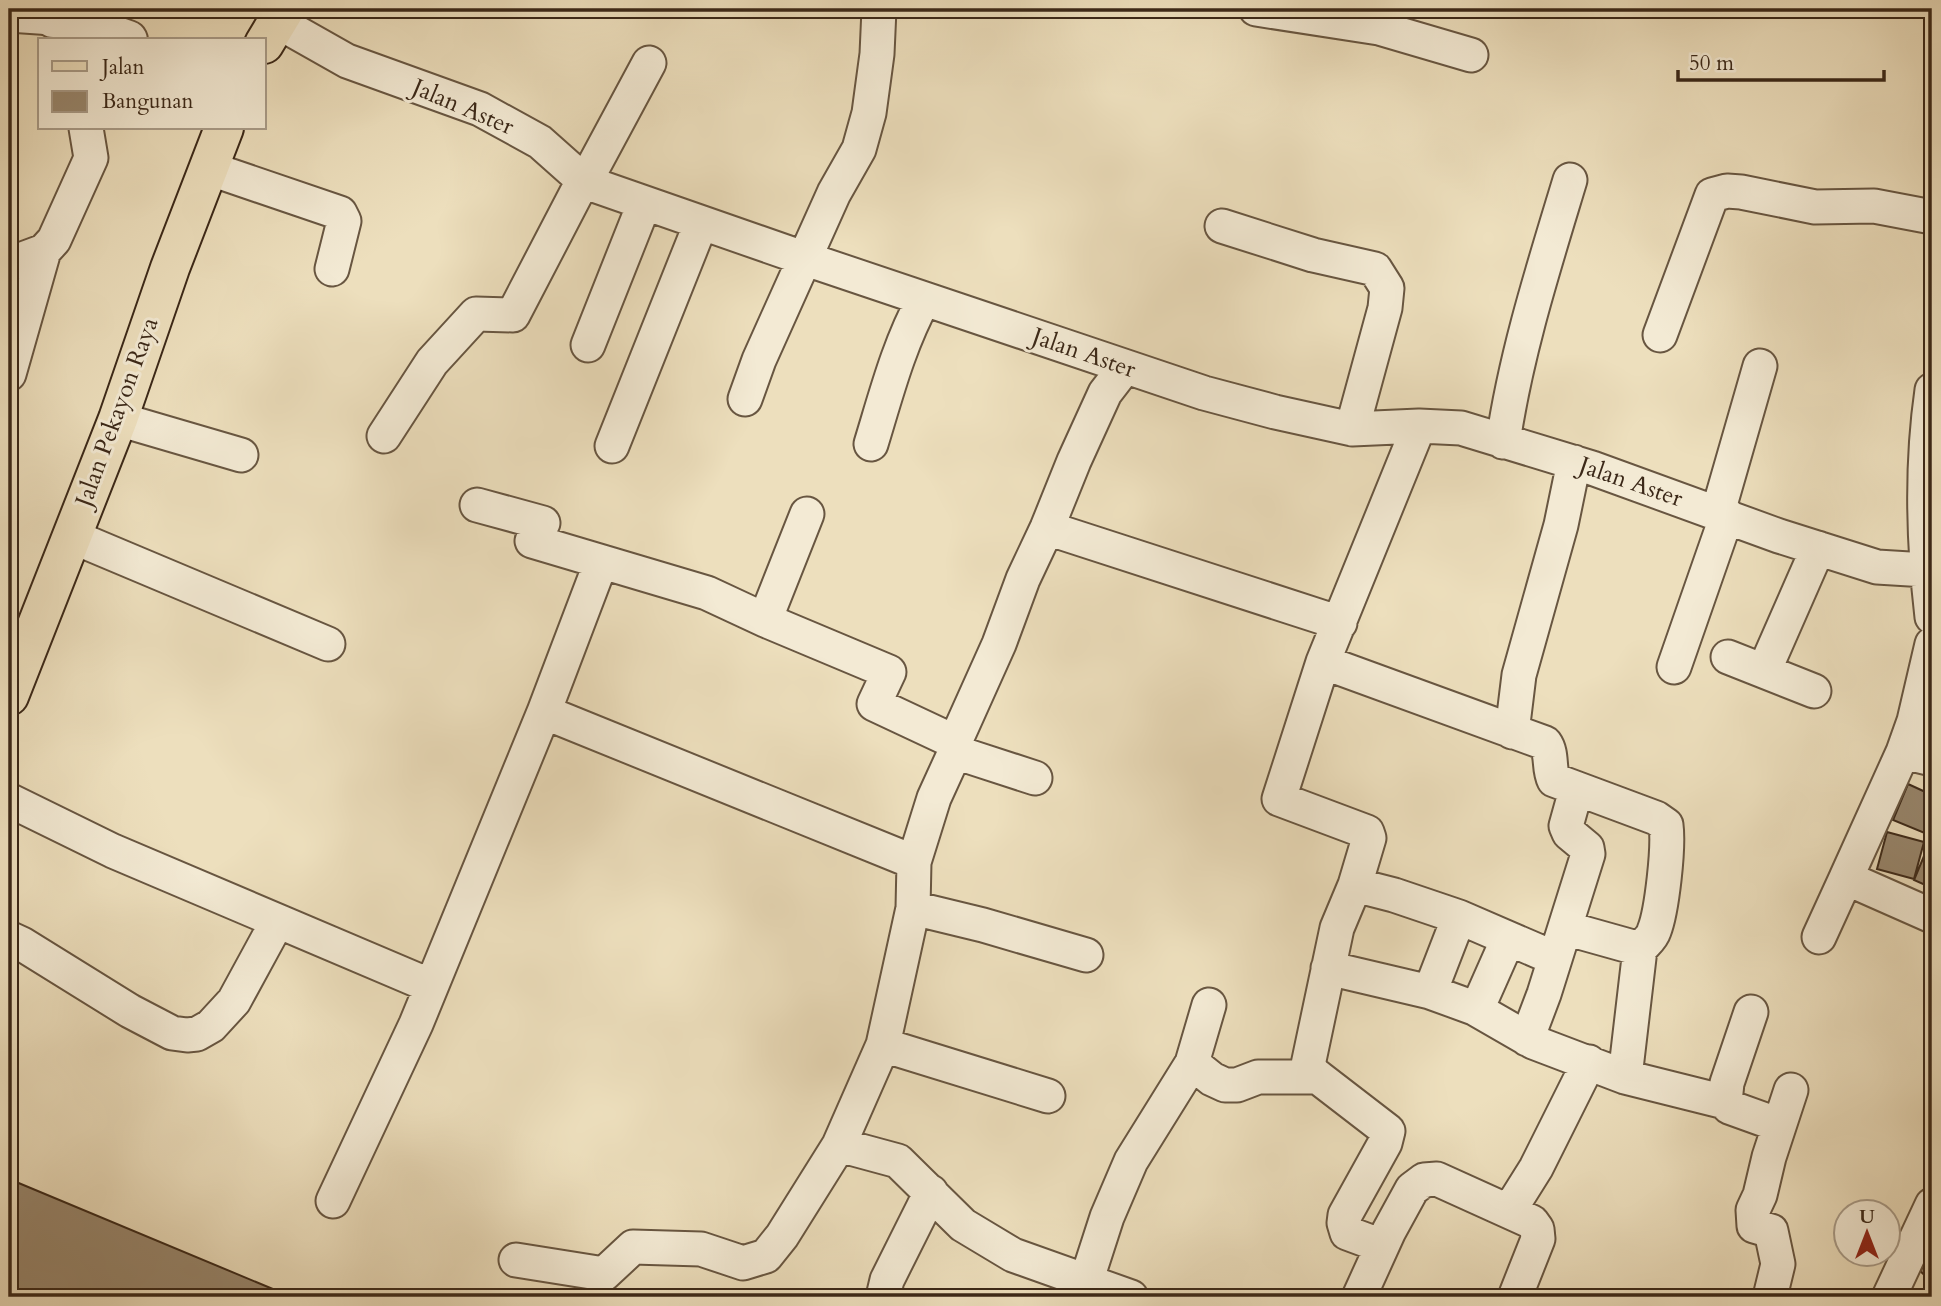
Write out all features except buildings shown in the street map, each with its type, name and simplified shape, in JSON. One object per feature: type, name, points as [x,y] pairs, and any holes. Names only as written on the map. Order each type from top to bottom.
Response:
[{"type":"main road","name":"Jalan Pekayon Raya","points":[[9,696],[118,419],[170,268],[223,130]]},
{"type":"street","points":[[745,399],[759,360],[834,193],[859,149],[869,113],[877,54],[879,9]]},
{"type":"street","points":[[1256,9],[1379,28],[1471,55]]},
{"type":"street","points":[[9,15],[59,21],[121,38]]},
{"type":"street","name":"Jalan Aster","points":[[276,25],[347,61],[480,109],[540,142],[585,182],[1125,367],[1275,412],[1352,429],[1419,426],[1461,428],[1574,462],[1818,548],[1877,566],[1926,570]]},
{"type":"street","points":[[384,436],[432,362],[476,314],[513,315],[649,63]]},
{"type":"street","points":[[9,374],[44,251],[54,240],[91,158],[86,130]]},
{"type":"street","points":[[208,168],[340,213],[344,221],[332,269]]},
{"type":"street","points":[[1503,442],[1516,374],[1570,180]]},
{"type":"street","points":[[1660,335],[1712,195],[1727,191],[1815,207],[1874,206],[1932,217]]},
{"type":"street","points":[[588,345],[644,204]]},
{"type":"street","points":[[612,446],[701,223]]},
{"type":"street","points":[[1222,226],[1313,255],[1374,269],[1387,288],[1385,308],[1352,429]]},
{"type":"street","points":[[9,264],[44,251]]},
{"type":"street","points":[[871,444],[894,370],[923,299]]},
{"type":"street","points":[[1674,667],[1722,513],[1760,366]]},
{"type":"street","points":[[516,1260],[604,1274],[634,1247],[701,1249],[743,1263],[766,1256],[782,1236],[839,1145],[883,1045],[913,908],[914,862],[934,799],[1073,461],[1105,393],[1125,367]]},
{"type":"street","points":[[1932,390],[1926,570],[1932,617]]},
{"type":"street","points":[[118,419],[241,455]]},
{"type":"street","points":[[1382,1247],[1347,1233],[1344,1223],[1345,1216],[1385,1143],[1388,1131],[1318,1077],[1308,1065],[1337,928],[1370,842],[1367,832],[1279,799],[1322,662],[1340,624],[1419,426]]},
{"type":"street","points":[[1512,732],[1519,676],[1561,526],[1574,462]]},
{"type":"street","points":[[477,505],[543,523],[532,541],[707,593],[889,672],[874,704],[955,747],[1035,778]]},
{"type":"street","points":[[765,620],[807,514]]},
{"type":"street","points":[[1047,528],[1340,624]]},
{"type":"street","points":[[71,536],[328,644]]},
{"type":"street","points":[[1764,671],[1818,548]]},
{"type":"street","points":[[333,1201],[411,1036],[544,712],[601,562]]},
{"type":"street","points":[[1819,937],[1846,878],[1917,756],[1913,721],[1932,644]]},
{"type":"street","points":[[1728,657],[1814,691]]},
{"type":"street","points":[[1322,662],[1545,743],[1554,780],[1656,818],[1666,825],[1668,837],[1662,889],[1654,933],[1640,949],[1625,1077]]},
{"type":"street","points":[[544,712],[914,862]]},
{"type":"street","points":[[1527,1039],[1544,995],[1588,854],[1587,848],[1569,833],[1566,826],[1576,790]]},
{"type":"street","points":[[9,800],[113,851],[431,986]]},
{"type":"street","points":[[1846,878],[1932,916]]},
{"type":"street","points":[[1355,885],[1459,916],[1508,939],[1640,949]]},
{"type":"street","points":[[913,908],[1086,955]]},
{"type":"street","points":[[1430,992],[1459,916]]},
{"type":"street","points":[[9,938],[130,1011],[172,1033],[187,1035],[197,1034],[211,1026],[234,1001],[277,922]]},
{"type":"street","points":[[1477,1009],[1508,939]]},
{"type":"street","points":[[1328,968],[1430,992],[1477,1009],[1527,1039],[1625,1077],[1725,1102],[1729,1107],[1779,1125]]},
{"type":"street","points":[[1086,1282],[1107,1217],[1131,1161],[1192,1063],[1209,1005]]},
{"type":"street","points":[[1725,1102],[1727,1083],[1751,1012]]},
{"type":"street","points":[[883,1045],[1048,1096]]},
{"type":"street","points":[[1510,1211],[1536,1168],[1589,1062]]},
{"type":"street","points":[[1192,1063],[1212,1079],[1225,1085],[1237,1085],[1258,1077],[1318,1077]]},
{"type":"street","points":[[1770,1297],[1778,1264],[1771,1231],[1754,1226],[1753,1210],[1760,1195],[1791,1090]]},
{"type":"street","points":[[839,1145],[898,1161],[963,1225],[1013,1255],[1131,1297]]},
{"type":"street","points":[[1359,1297],[1412,1189],[1424,1180],[1437,1180],[1510,1211],[1532,1222],[1537,1229],[1538,1239],[1515,1297]]},
{"type":"street","points":[[883,1297],[887,1280],[931,1192]]},
{"type":"street","points":[[1889,1297],[1932,1205]]}]
